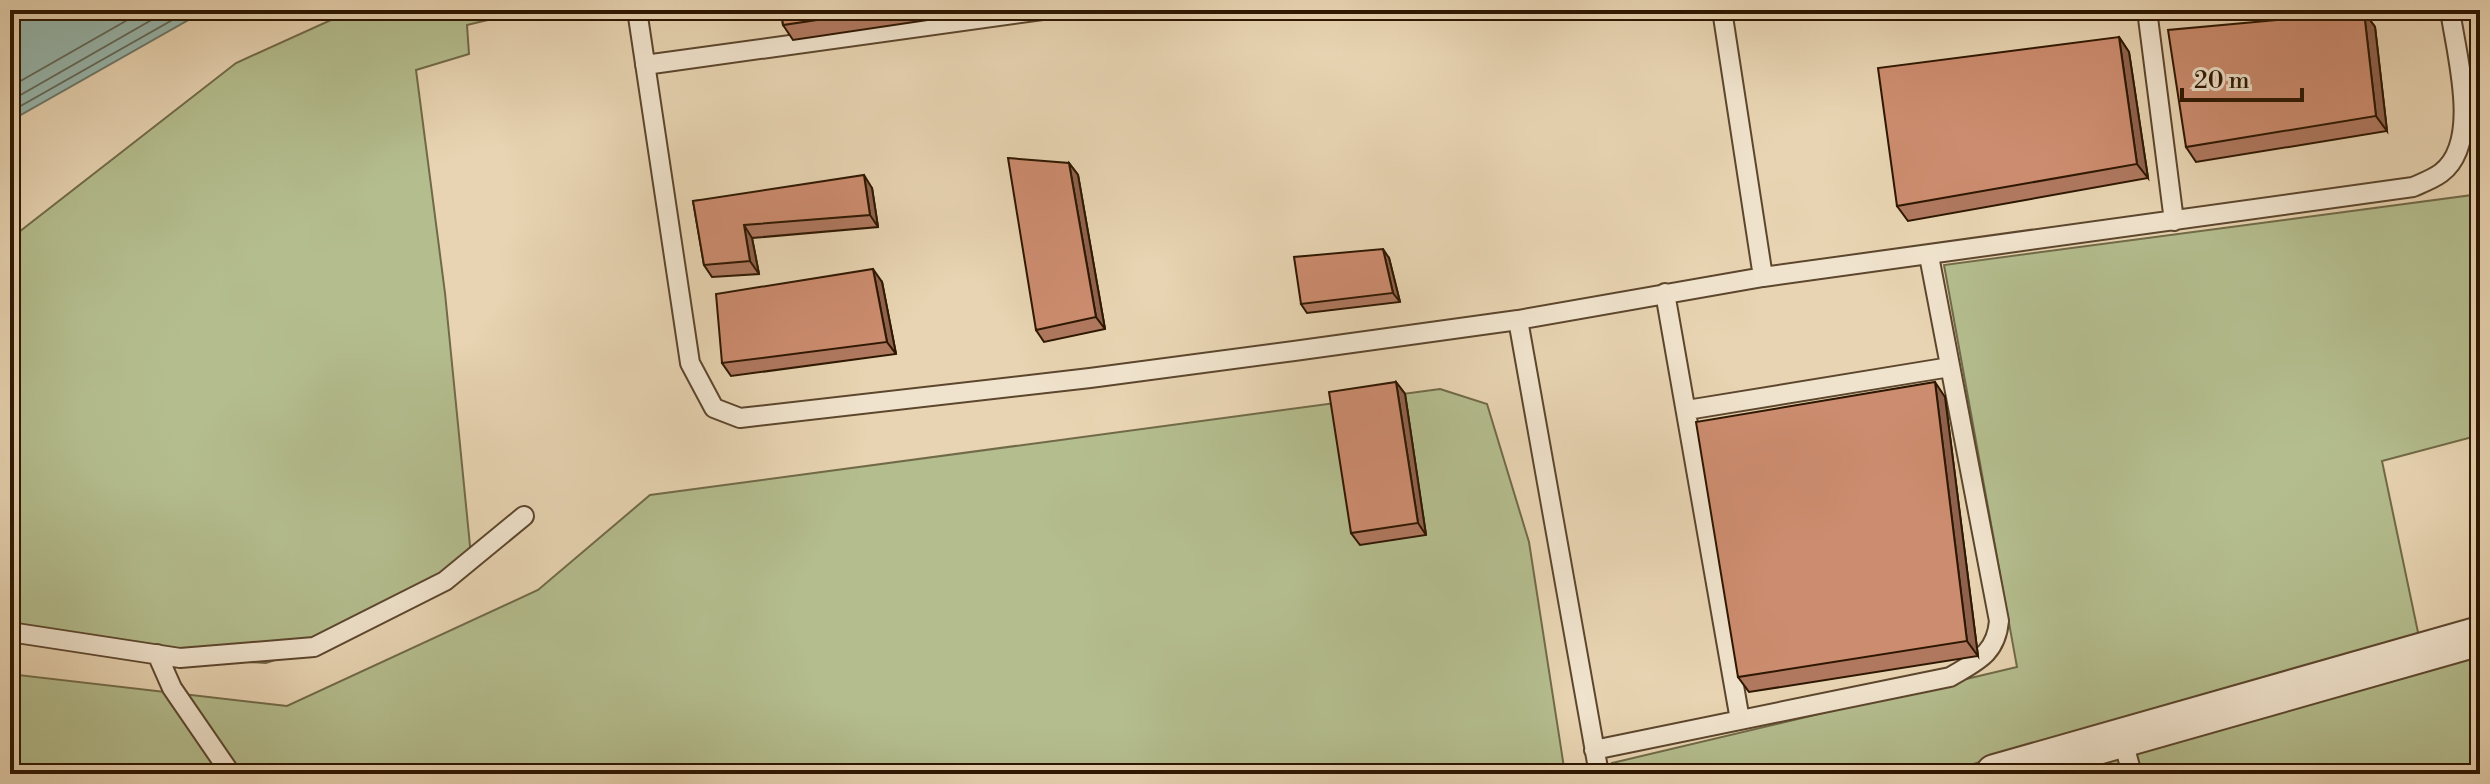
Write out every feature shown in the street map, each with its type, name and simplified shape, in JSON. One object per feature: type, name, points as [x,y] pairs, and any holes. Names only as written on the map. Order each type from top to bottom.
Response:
[{"type":"street","points":[[1995,774],[2480,636]]},
{"type":"lane","points":[[637,10],[690,363],[714,408],[740,418],[1090,378],[1518,320],[1763,277],[2413,187],[2442,172],[2459,151],[2465,116],[2450,10]]},
{"type":"lane","points":[[645,65],[1042,10]]},
{"type":"lane","points":[[1722,10],[1763,277]]},
{"type":"lane","points":[[2147,10],[2174,221]]},
{"type":"lane","points":[[1594,750],[1950,677],[1987,653],[1997,639],[1999,621],[1929,256]]},
{"type":"lane","points":[[1665,293],[1740,720]]},
{"type":"lane","points":[[1518,320],[1599,774]]},
{"type":"lane","points":[[1687,410],[1950,367]]},
{"type":"lane","points":[[10,632],[180,658],[314,647],[445,581],[524,516]]},
{"type":"lane","points":[[157,654],[172,688],[231,774]]},
{"type":"lane","points":[[2122,737],[2132,774]]},
{"type":"green space","points":[[353,10],[529,10],[467,25],[469,54],[416,70],[445,293],[472,566],[314,647],[266,663],[180,658],[10,632],[10,239],[236,63]]},
{"type":"green space","points":[[2480,194],[2480,435],[2382,461],[2419,637],[1938,774],[1614,774],[1612,763],[2017,667],[1944,265]]},
{"type":"green space","points":[[1440,389],[1487,404],[1529,542],[1565,774],[10,774],[10,674],[287,706],[538,590],[650,495]]},
{"type":"green space","points":[[2480,634],[2480,774],[1995,774]]},
{"type":"water","points":[[10,10],[206,10],[10,121]]},
{"type":"building","points":[[781,10],[884,10],[783,25]]},
{"type":"building","points":[[2364,12],[2376,116],[2186,147],[2168,30]]},
{"type":"building","points":[[2119,37],[2137,164],[1897,206],[1878,68]]},
{"type":"building","points":[[1008,158],[1069,163],[1096,317],[1036,330]]},
{"type":"building","points":[[864,175],[870,215],[744,225],[750,261],[704,265],[693,201]]},
{"type":"building","points":[[1383,249],[1393,293],[1301,304],[1294,257]]},
{"type":"building","points":[[873,269],[887,342],[722,363],[716,294]]},
{"type":"building","points":[[1396,382],[1418,523],[1351,533],[1329,392]]},
{"type":"building","points":[[1935,382],[1967,641],[1738,677],[1696,422]]}]
